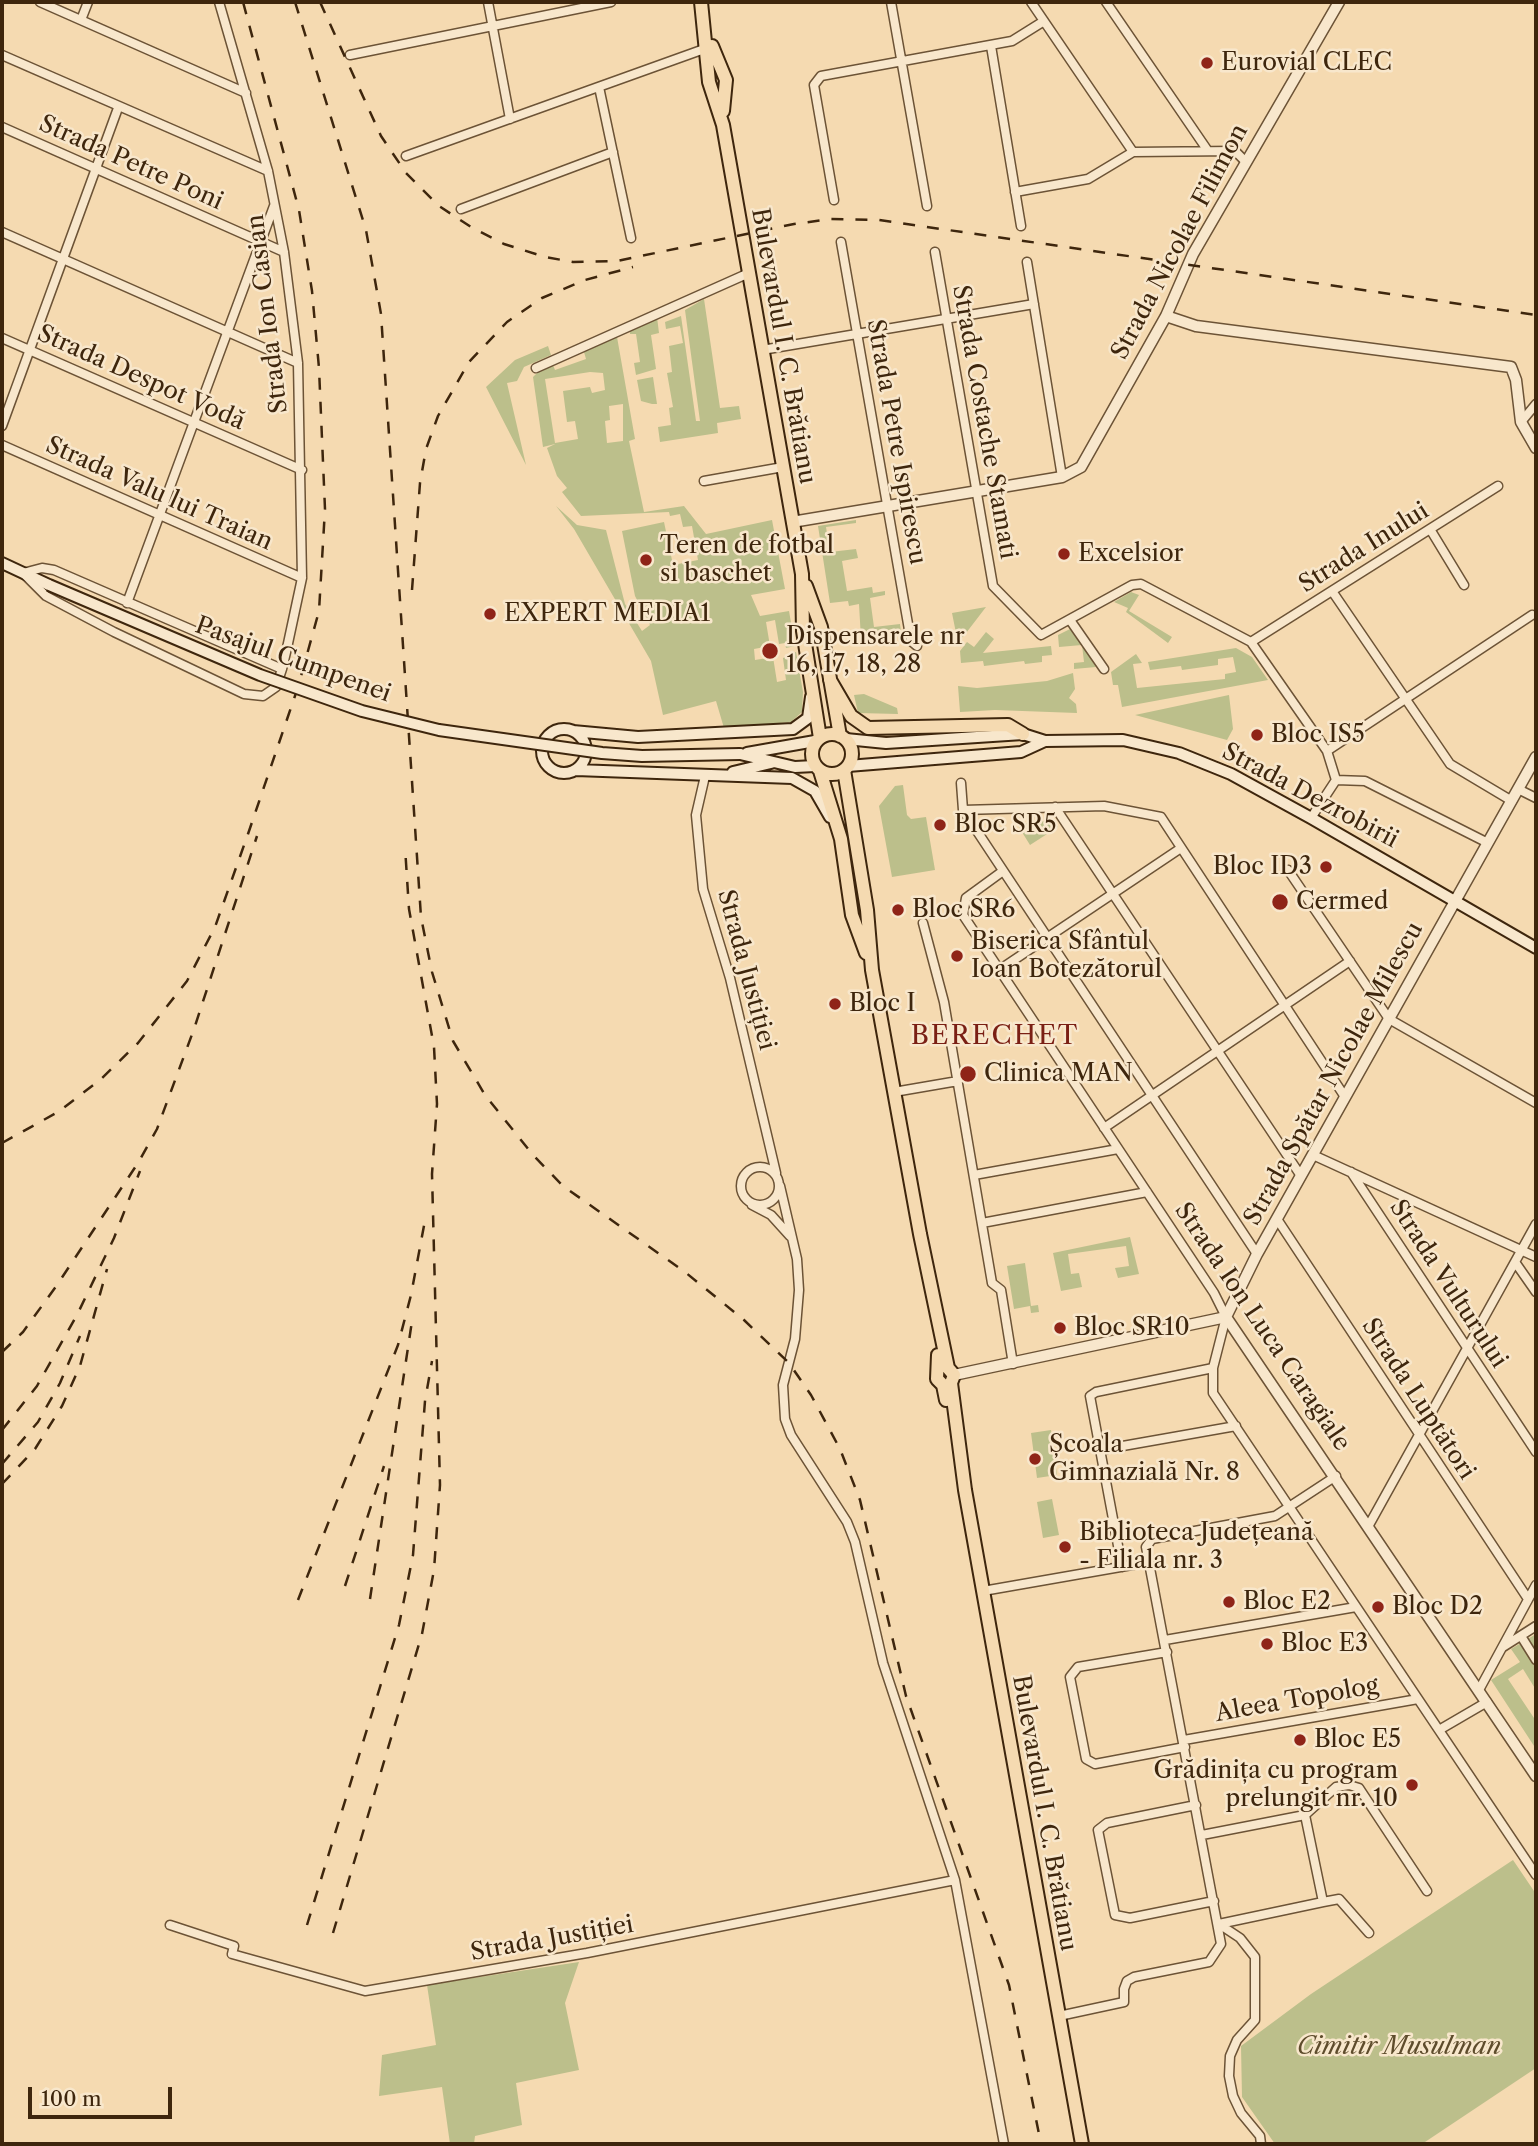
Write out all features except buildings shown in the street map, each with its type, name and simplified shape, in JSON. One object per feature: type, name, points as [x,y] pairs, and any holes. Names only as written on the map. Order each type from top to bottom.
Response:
[{"type":"main road","name":"Bulevardul I. C. Brătianu","points":[[701,2],[802,574],[821,627],[843,737]]},
{"type":"main road","name":"Bulevardul I. C. Brătianu","points":[[705,22],[707,48],[716,80]]},
{"type":"main road","name":"Pasajul Cumpenei","points":[[2,563],[186,645],[321,698],[439,730],[563,749],[642,757],[740,754]]},
{"type":"main road","name":"Bulevardul I. C. Brătianu","points":[[802,574],[803,631],[817,740]]},
{"type":"main road","points":[[830,680],[851,716],[868,728],[1008,725],[1023,734]]},
{"type":"main road","points":[[812,685],[809,713],[802,725],[758,732],[638,737],[555,731],[548,736],[542,749],[544,760],[551,769],[564,773],[576,770],[783,777],[805,782],[821,799],[841,839]]},
{"type":"main road","points":[[573,731],[583,740],[586,752],[576,770]]},
{"type":"main road","points":[[758,732],[794,743]]},
{"type":"main road","points":[[828,734],[843,737],[852,752],[846,768],[832,774],[818,768],[796,767],[740,754],[817,740],[828,734]]},
{"type":"main road","name":"Strada Dezrobirii","points":[[843,737],[886,743],[1023,734],[1045,741],[1123,740],[1161,748],[1231,774],[1536,948]]},
{"type":"main road","points":[[817,740],[811,754],[818,768]]},
{"type":"main road","name":"Strada Dezrobirii","points":[[846,768],[1021,752],[1045,741]]},
{"type":"main road","points":[[727,775],[743,768],[777,762]]},
{"type":"main road","name":"Bulevardul I. C. Brătianu","points":[[818,768],[841,839],[852,915],[872,970]]},
{"type":"main road","name":"Bulevardul I. C. Brătianu","points":[[846,768],[867,910],[872,970],[947,1376],[965,1489]]},
{"type":"main road","name":"Bulevardul I. C. Brătianu","points":[[923,1251],[934,1329],[947,1376],[951,1422],[984,1591],[1082,2144]]},
{"type":"main road","points":[[934,1329],[934,1379],[951,1422]]},
{"type":"street","points":[[40,2],[246,93]]},
{"type":"street","points":[[81,20],[89,2]]},
{"type":"street","name":"Strada Ion Casian","points":[[219,2],[268,172],[284,253],[298,363],[302,578],[282,668]]},
{"type":"street","points":[[488,2],[510,119]]},
{"type":"street","points":[[350,55],[611,2]]},
{"type":"street","points":[[891,2],[927,206]]},
{"type":"street","points":[[1031,2],[1133,152]]},
{"type":"street","points":[[1106,2],[1208,151]]},
{"type":"street","name":"Strada Nicolae Filimon","points":[[1062,477],[1082,467],[1166,316],[1193,254],[1339,2]]},
{"type":"street","points":[[834,200],[814,85],[821,76],[1012,41],[1044,21]]},
{"type":"street","points":[[991,46],[1021,226]]},
{"type":"street","points":[[406,156],[707,48]]},
{"type":"street","points":[[2,55],[268,172]]},
{"type":"street","points":[[599,87],[631,238]]},
{"type":"street","points":[[2,426],[118,108]]},
{"type":"street","name":"Strada Petre Poni","points":[[2,127],[284,253]]},
{"type":"street","points":[[1015,192],[1088,179],[1133,152],[1235,151],[1246,162]]},
{"type":"street","points":[[461,209],[613,152]]},
{"type":"street","points":[[127,603],[275,205]]},
{"type":"street","points":[[2,232],[298,363]]},
{"type":"street","name":"Strada Petre Ispirescu","points":[[841,242],[911,641],[916,646]]},
{"type":"street","name":"Strada Costache Stamati","points":[[935,252],[993,586],[1041,635],[1070,620]]},
{"type":"street","points":[[792,522],[1062,477],[1027,262]]},
{"type":"street","points":[[536,368],[749,274]]},
{"type":"street","points":[[762,350],[1034,304]]},
{"type":"street","points":[[1166,316],[1196,326],[1511,366],[1516,380],[1521,422],[1536,448]]},
{"type":"street","name":"Strada Despot Vodă","points":[[2,338],[302,470]]},
{"type":"street","points":[[1521,422],[1536,404]]},
{"type":"street","name":"Strada Valu lui Traian","points":[[2,445],[302,578]]},
{"type":"street","points":[[704,481],[783,467]]},
{"type":"street","name":"Strada Inului","points":[[1251,642],[1498,486]]},
{"type":"street","points":[[1430,529],[1464,585]]},
{"type":"street","points":[[42,568],[54,570],[282,668],[271,693],[244,694],[46,596],[23,573],[42,568]]},
{"type":"street","points":[[1104,670],[1070,620],[1132,584],[1141,584],[1251,642],[1327,751],[1336,780]]},
{"type":"street","points":[[1332,591],[1450,764],[1512,801]]},
{"type":"street","points":[[1327,751],[1532,615]]},
{"type":"street","name":"Strada Spătar Nicolae Milescu","points":[[1226,1318],[1257,1254],[1536,757]]},
{"type":"street","name":"Strada Justiției","points":[[705,776],[696,816],[703,889],[730,978],[776,1173]]},
{"type":"street","points":[[1311,818],[1336,780]]},
{"type":"street","points":[[1336,780],[1365,781],[1488,843]]},
{"type":"street","points":[[961,783],[962,810],[1257,1254]]},
{"type":"street","points":[[1518,789],[1536,798]]},
{"type":"street","points":[[962,810],[1104,806],[1161,817],[1345,1097]]},
{"type":"street","points":[[1055,807],[1301,1176]]},
{"type":"street","points":[[999,970],[1181,848]]},
{"type":"street","points":[[1289,870],[1389,1019],[1536,1103]]},
{"type":"street","name":"Strada Ion Luca Caragiale","points":[[1003,871],[966,898],[963,915],[1214,1293],[1226,1318],[1336,1476],[1536,1776]]},
{"type":"street","points":[[923,923],[944,1002],[992,1283],[1001,1290],[1013,1364]]},
{"type":"street","points":[[1104,1128],[1350,961]]},
{"type":"street","points":[[894,1092],[958,1081]]},
{"type":"street","points":[[974,1175],[1118,1149]]},
{"type":"street","points":[[1313,1155],[1536,1256]]},
{"type":"street","points":[[792,1237],[771,1215],[749,1204],[740,1191],[743,1178],[764,1167],[776,1173],[780,1186],[792,1237],[799,1290],[795,1339],[783,1385],[785,1419],[791,1435],[847,1522],[883,1663],[955,1880],[1004,2144]]},
{"type":"street","name":"Strada Vulturului","points":[[1351,1172],[1536,1452]]},
{"type":"street","points":[[749,1204],[760,1205],[769,1200],[780,1186]]},
{"type":"street","points":[[982,1223],[1147,1192]]},
{"type":"street","name":"Strada Luptători","points":[[1277,1219],[1528,1599]]},
{"type":"street","points":[[1369,1525],[1536,1224]]},
{"type":"street","points":[[1515,1262],[1536,1292]]},
{"type":"street","points":[[947,1376],[1226,1318]]},
{"type":"street","name":"Aleea Topolog","points":[[1226,1318],[1213,1368],[1213,1393],[1536,1875]]},
{"type":"street","points":[[1122,1567],[1090,1396],[1096,1392],[1213,1368]]},
{"type":"street","points":[[1100,1450],[1236,1426]]},
{"type":"street","points":[[1059,2016],[1124,2002],[1127,1981],[1134,1977],[1209,1962],[1221,1944],[1146,1546],[1152,1539],[1276,1516],[1336,1476]]},
{"type":"street","points":[[984,1591],[1149,1562]]},
{"type":"street","points":[[1479,1690],[1536,1585]]},
{"type":"street","points":[[1164,1640],[1356,1607]]},
{"type":"street","points":[[1501,1649],[1536,1626]]},
{"type":"street","points":[[1521,1636],[1536,1660]]},
{"type":"street","name":"Aleea Topolog","points":[[1167,1653],[1078,1667],[1070,1677],[1086,1759],[1095,1764],[1184,1743],[1418,1699]]},
{"type":"street","points":[[1439,1730],[1487,1702]]},
{"type":"street","points":[[1202,1835],[1306,1815],[1336,1787],[1349,1785],[1359,1788],[1427,1891]]},
{"type":"street","points":[[1196,1805],[1107,1823],[1098,1830],[1115,1916],[1130,1918],[1214,1901]]},
{"type":"street","points":[[1306,1815],[1323,1902]]},
{"type":"street","points":[[1527,1861],[1536,1855]]},
{"type":"street","name":"Strada Justiției","points":[[170,1925],[234,1946],[232,1954],[365,1992],[587,1954],[955,1880]]},
{"type":"street","points":[[1219,1924],[1339,1899],[1369,1933]]},
{"type":"street","points":[[1219,1924],[1240,1938],[1255,1957],[1255,2020],[1237,2040],[1230,2056],[1228,2076],[1241,2113],[1260,2136],[1261,2144]]},
{"type":"green space","points":[[704,299],[720,408],[739,406],[741,419],[717,423],[718,433],[660,442],[658,427],[671,425],[669,408],[673,407],[667,373],[672,372],[669,346],[683,343],[680,326],[666,329],[665,322],[681,316],[696,421],[700,421],[685,310]]},
{"type":"green space","points":[[657,317],[659,333],[651,335],[656,369],[636,375],[634,363],[640,362],[636,334],[630,334],[630,331]]},
{"type":"green space","points":[[617,337],[635,439],[629,441],[644,512],[684,506],[706,534],[772,520],[785,589],[751,595],[760,616],[789,611],[795,646],[786,648],[785,643],[779,644],[775,620],[766,622],[770,646],[754,649],[755,660],[773,657],[777,682],[786,680],[783,658],[796,652],[803,692],[802,712],[791,722],[724,728],[716,701],[663,715],[651,661],[574,529],[556,506],[577,525],[606,530],[625,604],[642,631],[650,625],[635,596],[622,531],[664,522],[673,565],[698,560],[692,526],[683,527],[680,514],[670,516],[669,512],[581,516],[562,492],[567,488],[557,476],[547,448],[555,444],[543,447],[533,377],[540,370],[553,365],[555,370],[586,359],[584,352]],"holes":[[[590,372],[603,373],[605,390],[592,393],[590,387],[563,391],[567,422],[575,421],[578,439],[555,443],[545,379]],[[623,404],[623,441],[607,443],[605,421],[610,420],[609,406]]]},
{"type":"green space","points":[[548,346],[551,355],[524,367],[517,381],[507,383],[526,465],[486,387],[515,360]]},
{"type":"green space","points":[[653,377],[657,404],[641,401],[637,380]]},
{"type":"green space","points":[[856,520],[856,523],[826,527],[830,552],[856,549],[858,558],[842,561],[847,591],[872,587],[873,593],[885,591],[885,595],[870,598],[874,627],[900,624],[901,632],[861,639],[859,604],[849,606],[848,601],[830,603],[818,526]]},
{"type":"green space","points":[[1131,592],[1139,595],[1129,611],[1172,637],[1168,643],[1126,612],[1128,608],[1114,602]]},
{"type":"green space","points":[[986,607],[963,637],[957,638],[952,613]]},
{"type":"green space","points":[[1070,629],[1082,645],[1059,647],[1058,635]]},
{"type":"green space","points":[[986,632],[994,639],[983,653],[1051,646],[1052,655],[1042,656],[1042,662],[1025,664],[1024,661],[984,666],[983,661],[961,663],[960,651],[967,642],[974,647]]},
{"type":"green space","points":[[1082,645],[1096,667],[1074,669],[1074,663],[1084,662]]},
{"type":"green space","points":[[1236,648],[1252,657],[1268,680],[1122,707],[1118,685],[1113,685],[1111,672],[1136,654],[1142,663],[1133,664],[1137,688],[1225,679],[1225,674],[1236,672],[1233,657],[1218,659],[1218,665],[1182,670],[1181,666],[1150,670],[1148,662]]},
{"type":"green space","points":[[1073,673],[1075,689],[1069,698],[1076,704],[1077,713],[995,710],[960,712],[958,686],[977,688],[1047,681]]},
{"type":"green space","points":[[864,694],[897,708],[898,714],[858,713],[854,695]]},
{"type":"green space","points":[[1229,695],[1233,729],[1227,740],[1135,715]]},
{"type":"green space","points":[[903,785],[907,815],[911,819],[926,817],[935,870],[892,877],[879,806],[895,786]]},
{"type":"green space","points":[[1054,820],[1058,827],[1030,845],[1017,824]]},
{"type":"green space","points":[[1130,1237],[1139,1274],[1118,1278],[1115,1268],[1129,1266],[1126,1246],[1068,1254],[1071,1274],[1079,1273],[1082,1287],[1061,1291],[1053,1253]]},
{"type":"green space","points":[[1025,1263],[1031,1306],[1038,1305],[1039,1312],[1031,1313],[1030,1306],[1014,1309],[1007,1266]]},
{"type":"green space","points":[[1051,1430],[1057,1475],[1037,1478],[1031,1433]]},
{"type":"green space","points":[[1052,1499],[1059,1535],[1043,1538],[1037,1502]]},
{"type":"green space","points":[[1536,1634],[1536,1690],[1523,1669],[1508,1679],[1536,1721],[1536,1749],[1491,1680],[1520,1662],[1511,1649]]},
{"type":"green space","name":"Cimitir Musulman","points":[[1513,1860],[1536,1894],[1536,2068],[1422,2144],[1275,2144],[1242,2097],[1241,2046],[1311,1994]]},
{"type":"green space","points":[[579,1962],[565,2003],[579,2070],[516,2083],[522,2125],[475,2136],[474,2144],[450,2144],[442,2087],[379,2096],[382,2055],[436,2045],[427,1985]]},
{"type":"railway","points":[[2,1143],[58,1112],[100,1080],[138,1043],[187,981],[215,927],[298,687],[319,611],[325,509],[319,368],[312,291],[299,210],[243,2]]},
{"type":"railway","points":[[295,2],[366,230],[381,314],[421,917],[432,972],[453,1041],[485,1095],[533,1155],[563,1186],[685,1272],[744,1320],[789,1363],[811,1395],[840,1449],[860,1500],[906,1696],[1009,1985],[1041,2144]]},
{"type":"railway","points":[[320,2],[381,136],[406,173],[439,206],[471,227],[504,244],[545,257],[573,262],[617,261],[794,224],[831,219],[879,220],[1536,315]]},
{"type":"railway","points":[[412,590],[420,483],[426,449],[438,416],[469,362],[507,322],[542,298],[585,280],[633,267]]},
{"type":"railway","points":[[2,1352],[23,1332],[57,1285],[138,1163],[157,1129],[194,1029],[257,836]]},
{"type":"railway","points":[[333,1933],[422,1634],[434,1570],[440,1485],[432,1174],[437,1104],[434,1047],[409,909],[405,847]]},
{"type":"railway","points":[[2,1430],[37,1386],[77,1315],[114,1238],[140,1171]]},
{"type":"railway","points":[[298,1600],[398,1345],[411,1295],[426,1215]]},
{"type":"railway","points":[[2,1484],[35,1449],[62,1406],[80,1366],[107,1269]]},
{"type":"railway","points":[[370,1599],[412,1321]]},
{"type":"railway","points":[[2,1464],[38,1422],[60,1383],[80,1336]]},
{"type":"railway","points":[[307,1925],[399,1625],[413,1555],[425,1401],[432,1361]]},
{"type":"railway","points":[[345,1586],[384,1466]]},
{"type":"place","name":"Eurovial CLEC","points":[[1207,63]]},
{"type":"place","name":"Excelsior","points":[[1064,554]]},
{"type":"place","name":"Teren de fotbal si baschet","points":[[646,560]]},
{"type":"place","name":"EXPERT MEDIA1","points":[[490,614]]},
{"type":"place","name":"Dispensarele nr 16, 17, 18, 28","points":[[770,651]]},
{"type":"place","name":"Bloc IS5","points":[[1257,735]]},
{"type":"place","name":"Bloc SR5","points":[[940,825]]},
{"type":"place","name":"Bloc ID3","points":[[1326,867]]},
{"type":"place","name":"Cermed","points":[[1280,902]]},
{"type":"place","name":"Bloc SR6","points":[[898,910]]},
{"type":"place","name":"Biserica Sfântul Ioan Botezătorul","points":[[957,956]]},
{"type":"place","name":"Bloc I","points":[[835,1004]]},
{"type":"place","name":"Clinica MAN","points":[[968,1074]]},
{"type":"place","name":"Bloc SR10","points":[[1060,1328]]},
{"type":"place","name":"Școala Gimnazială Nr. 8","points":[[1035,1459]]},
{"type":"place","name":"Biblioteca Județeană - Filiala nr. 3","points":[[1065,1547]]},
{"type":"place","name":"Bloc E2","points":[[1229,1602]]},
{"type":"place","name":"Bloc D2","points":[[1378,1607]]},
{"type":"place","name":"Bloc E3","points":[[1267,1644]]},
{"type":"place","name":"Bloc E5","points":[[1300,1740]]},
{"type":"place","name":"Grădinița cu program prelungit nr. 10","points":[[1412,1785]]},
{"type":"district","name":"BERECHET","points":[[995,1036]]}]
